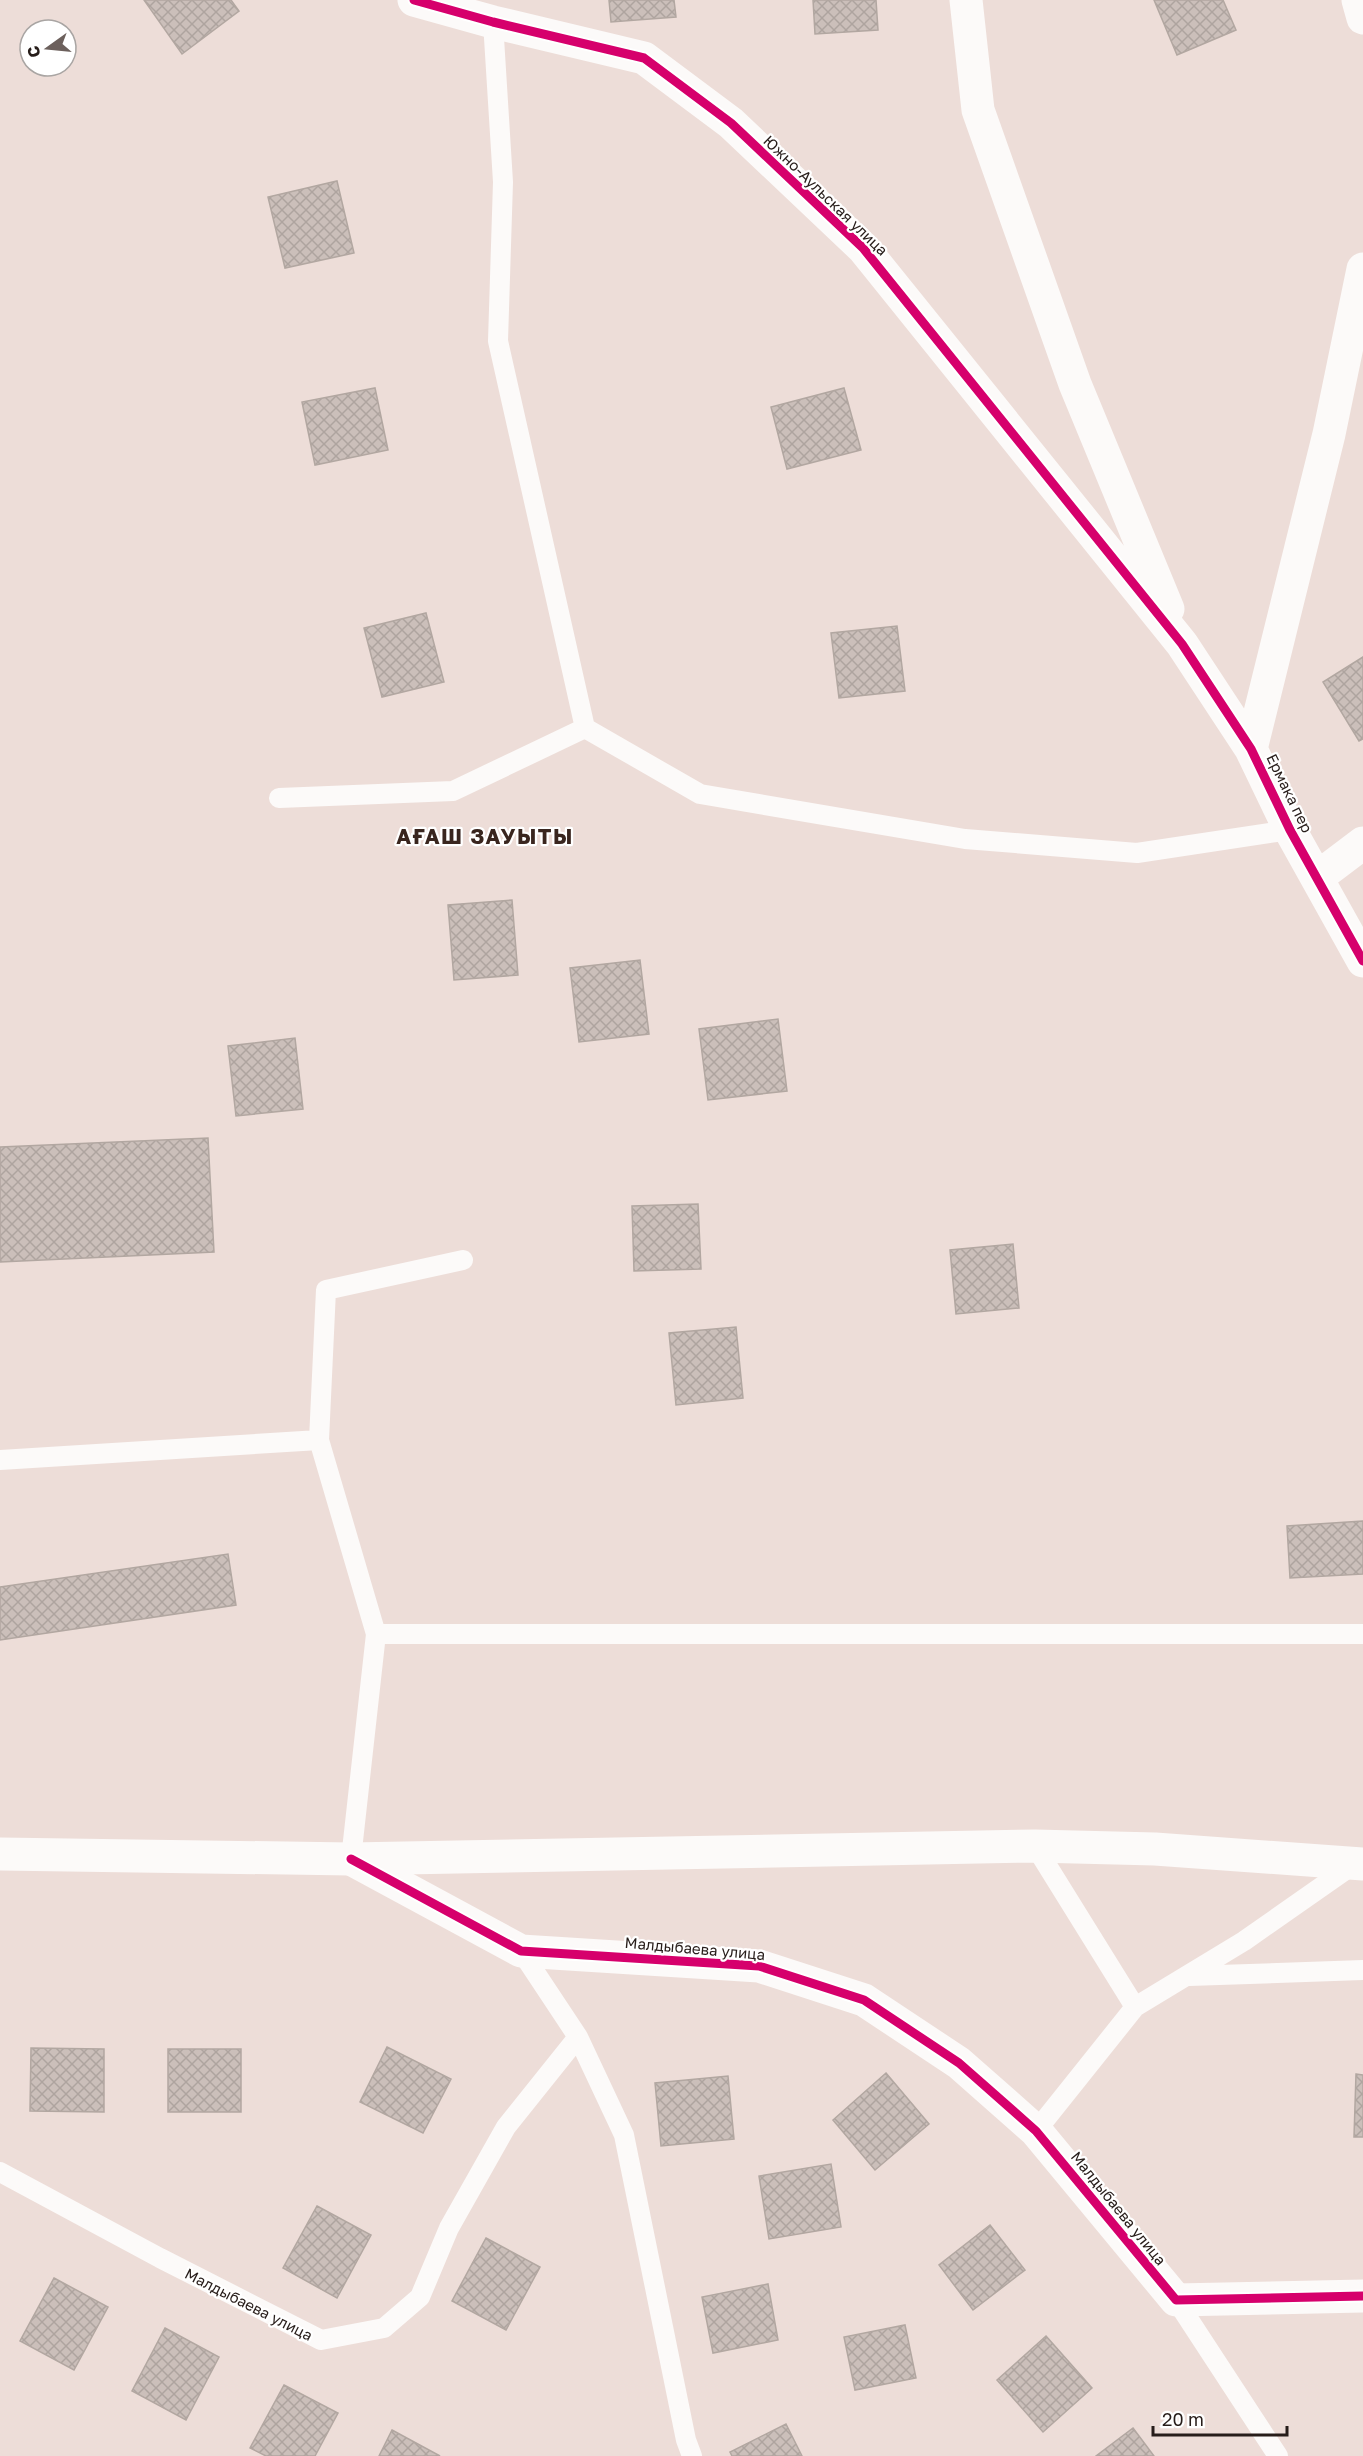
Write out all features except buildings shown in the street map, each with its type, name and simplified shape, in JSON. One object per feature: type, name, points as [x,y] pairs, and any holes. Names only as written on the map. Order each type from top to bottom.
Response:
[{"type":"street","name":"Южно-Аульская улица","points":[[414,0],[493,22],[644,58],[731,123],[863,248],[1182,644]]},
{"type":"street","points":[[966,0],[978,110],[1075,384],[1182,644]]},
{"type":"street","points":[[1359,0],[1363,18]]},
{"type":"street","name":"Ермака пер","points":[[1251,749],[1329,434],[1363,269]]},
{"type":"street","name":"Ермака пер","points":[[1182,644],[1251,749],[1290,830],[1363,961]]},
{"type":"street","points":[[1318,877],[1363,843]]},
{"type":"street","name":"Малдыбаева улица","points":[[0,1854],[351,1859],[1035,1846],[1155,1849],[1359,1863]]},
{"type":"street","name":"Малдыбаева улица","points":[[351,1859],[521,1951],[759,1966],[864,2000],[959,2063],[1036,2131],[1176,2300]]},
{"type":"street","points":[[1176,2300],[1363,2296]]},
{"type":"lane","points":[[493,22],[503,182],[498,341],[585,728],[700,794],[965,839],[1137,853],[1290,830]]},
{"type":"lane","points":[[279,798],[453,791],[585,728]]},
{"type":"lane","points":[[351,1859],[376,1634],[319,1440],[326,1290],[463,1260]]},
{"type":"lane","points":[[0,1460],[319,1440]]},
{"type":"lane","points":[[376,1634],[1363,1634]]},
{"type":"lane","points":[[1035,1846],[1135,2007]]},
{"type":"lane","points":[[1036,2131],[1135,2007],[1244,1941],[1359,1863]]},
{"type":"lane","name":"Малдыбаева улица","points":[[521,1951],[578,2037],[624,2135],[686,2440],[692,2456]]},
{"type":"lane","points":[[1189,1976],[1363,1970]]},
{"type":"lane","name":"Малдыбаева улица","points":[[0,2172],[160,2258],[321,2340],[384,2328],[420,2297],[449,2228],[506,2127],[578,2037]]},
{"type":"lane","points":[[1176,2300],[1278,2456]]},
{"type":"cycle path","points":[[414,0],[493,22],[644,58],[731,123],[863,248],[1182,644],[1251,749],[1290,830],[1363,961]]},
{"type":"cycle path","points":[[351,1859],[521,1951],[759,1966],[864,2000],[959,2063],[1036,2131],[1176,2300],[1363,2296]]},
{"type":"district","name":"АҒАШ ЗАУЫТЫ","points":[[485,836]]}]
